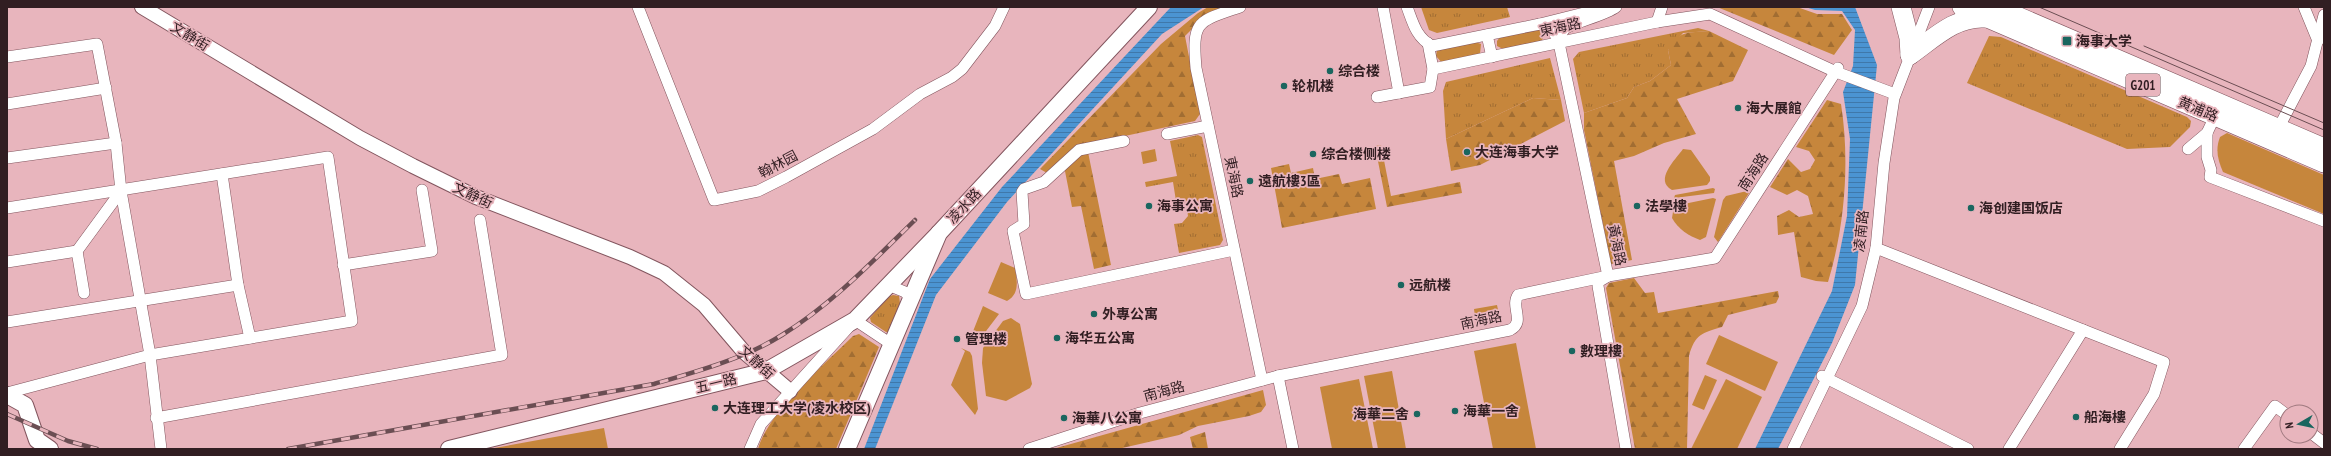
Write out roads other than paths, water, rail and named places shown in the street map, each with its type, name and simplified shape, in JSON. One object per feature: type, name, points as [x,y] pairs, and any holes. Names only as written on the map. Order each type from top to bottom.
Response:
[{"type":"highway","points":[[1901,7],[1909,38],[1910,55]]},
{"type":"highway","name":"黄浦路","points":[[1962,7],[1993,13],[2324,148]]},
{"type":"highway","points":[[1910,55],[1949,26],[1962,20],[1993,13]]},
{"type":"highway","name":"黄浦路","points":[[1993,13],[2215,116],[2324,163]]},
{"type":"main road","name":"凌水路","points":[[847,449],[910,298],[939,233],[1149,7]]},
{"type":"main road","name":"五一路","points":[[449,449],[766,371],[855,320],[939,233]]},
{"type":"main road","points":[[7,394],[25,405],[38,440],[50,449]]},
{"type":"street","name":"文静街","points":[[142,7],[360,138],[413,166],[476,198],[630,258],[664,273],[704,305],[744,352],[790,390]]},
{"type":"street","name":"翰林园","points":[[638,7],[714,200],[758,191],[786,177],[873,129],[920,94],[952,77],[962,69],[995,26],[1004,7]]},
{"type":"street","name":"東海路","points":[[1240,7],[1210,17],[1199,25],[1194,40],[1196,68],[1262,380]]},
{"type":"street","points":[[1384,7],[1399,93]]},
{"type":"street","points":[[1377,97],[1430,87],[1433,69],[1428,43],[1415,29],[1407,7]]},
{"type":"street","name":"東海路","points":[[1428,43],[1432,46],[1540,24],[1608,7]]},
{"type":"street","points":[[1559,43],[1563,31],[1569,26],[1607,14],[1616,7]]},
{"type":"street","points":[[1657,22],[1662,7]]},
{"type":"street","name":"凌南路","points":[[1793,449],[1825,377],[1862,306],[1876,248],[1884,163],[1895,94],[1929,7]]},
{"type":"street","points":[[2304,7],[2318,41]]},
{"type":"street","name":"東海路","points":[[1433,69],[1707,11]]},
{"type":"street","points":[[1707,11],[1840,72],[1879,89],[1895,94]]},
{"type":"street","points":[[2278,128],[2311,66],[2324,15]]},
{"type":"street","points":[[1540,24],[1550,28],[1556,34],[1559,43]]},
{"type":"street","points":[[1487,35],[1492,57]]},
{"type":"street","name":"黃海路","points":[[1559,43],[1608,276],[1598,282],[1598,286],[1626,449]]},
{"type":"street","points":[[7,57],[97,44],[116,143],[121,191],[139,301],[150,355],[156,418],[161,449]]},
{"type":"street","name":"南海路","points":[[1029,449],[1140,413],[1278,376],[1510,330],[1514,328],[1518,321],[1515,302],[1518,295],[1608,276],[1715,258],[1840,72]]},
{"type":"street","points":[[7,104],[106,88]]},
{"type":"street","points":[[2188,149],[2207,133],[2215,116]]},
{"type":"street","points":[[1167,134],[1208,126]]},
{"type":"street","points":[[2207,133],[2207,157],[2211,170],[2210,177],[2324,221]]},
{"type":"street","points":[[1124,141],[1079,150],[1044,182],[1024,189],[1022,192],[1024,224],[1013,231],[1026,294],[1234,250]]},
{"type":"street","points":[[7,158],[116,143]]},
{"type":"street","points":[[7,208],[121,191],[328,156],[352,321],[150,355],[7,394]]},
{"type":"street","points":[[222,174],[238,285],[250,338]]},
{"type":"street","points":[[344,265],[432,251],[422,190]]},
{"type":"street","points":[[7,262],[77,251],[121,191]]},
{"type":"street","points":[[156,418],[502,355],[480,220]]},
{"type":"street","points":[[1876,248],[2164,362],[2154,394],[2120,449]]},
{"type":"street","points":[[77,251],[84,294]]},
{"type":"street","points":[[7,322],[238,285]]},
{"type":"street","points":[[888,286],[904,292],[910,298]]},
{"type":"street","points":[[750,449],[761,424],[790,390],[855,320],[891,344]]},
{"type":"street","points":[[2009,449],[2083,330]]},
{"type":"street","points":[[1278,376],[1293,449]]},
{"type":"street","points":[[1825,377],[1968,449]]},
{"type":"street","points":[[2244,449],[2275,406],[2279,409]]},
{"type":"water","points":[[1171,7],[1204,7],[1162,34],[1007,202],[936,295],[875,449],[864,449],[930,279],[1002,187]]},
{"type":"water","points":[[1805,7],[1855,7],[1877,65],[1855,285],[1832,343],[1778,449],[1755,449],[1832,291],[1847,216],[1850,139],[1843,92],[1853,66],[1855,30],[1842,11],[1815,10]]},
{"type":"tram line","points":[[2039,7],[2324,130]]},
{"type":"tram line","points":[[2144,46],[2324,123]]},
{"type":"railway","points":[[288,449],[654,384],[720,364],[753,351],[768,343],[818,310],[852,281],[915,220]]},
{"type":"railway","points":[[7,414],[68,441],[97,449]]},
{"type":"place","name":"海事大学","points":[[2067,41]]},
{"type":"place","name":"综合楼","points":[[1330,71]]},
{"type":"place","name":"轮机楼","points":[[1284,86]]},
{"type":"place","name":"海大展館","points":[[1738,108]]},
{"type":"place","name":"大连海事大学","points":[[1467,152]]},
{"type":"place","name":"综合楼侧楼","points":[[1313,154]]},
{"type":"place","name":"遠航樓3區","points":[[1250,181]]},
{"type":"place","name":"海事公寓","points":[[1149,206]]},
{"type":"place","name":"法學樓","points":[[1637,206]]},
{"type":"place","name":"海创建国饭店","points":[[1971,208]]},
{"type":"place","name":"远航楼","points":[[1401,285]]},
{"type":"place","name":"外專公寓","points":[[1094,314]]},
{"type":"place","name":"海华五公寓","points":[[1057,338]]},
{"type":"place","name":"管理楼","points":[[957,339]]},
{"type":"place","name":"數理樓","points":[[1572,351]]},
{"type":"place","name":"大连理工大学(凌水校区)","points":[[715,408]]},
{"type":"place","name":"海華一舍","points":[[1455,411]]},
{"type":"place","name":"海華二舍","points":[[1417,414]]},
{"type":"place","name":"船海樓","points":[[2076,417]]},
{"type":"place","name":"海華八公寓","points":[[1064,418]]}]
